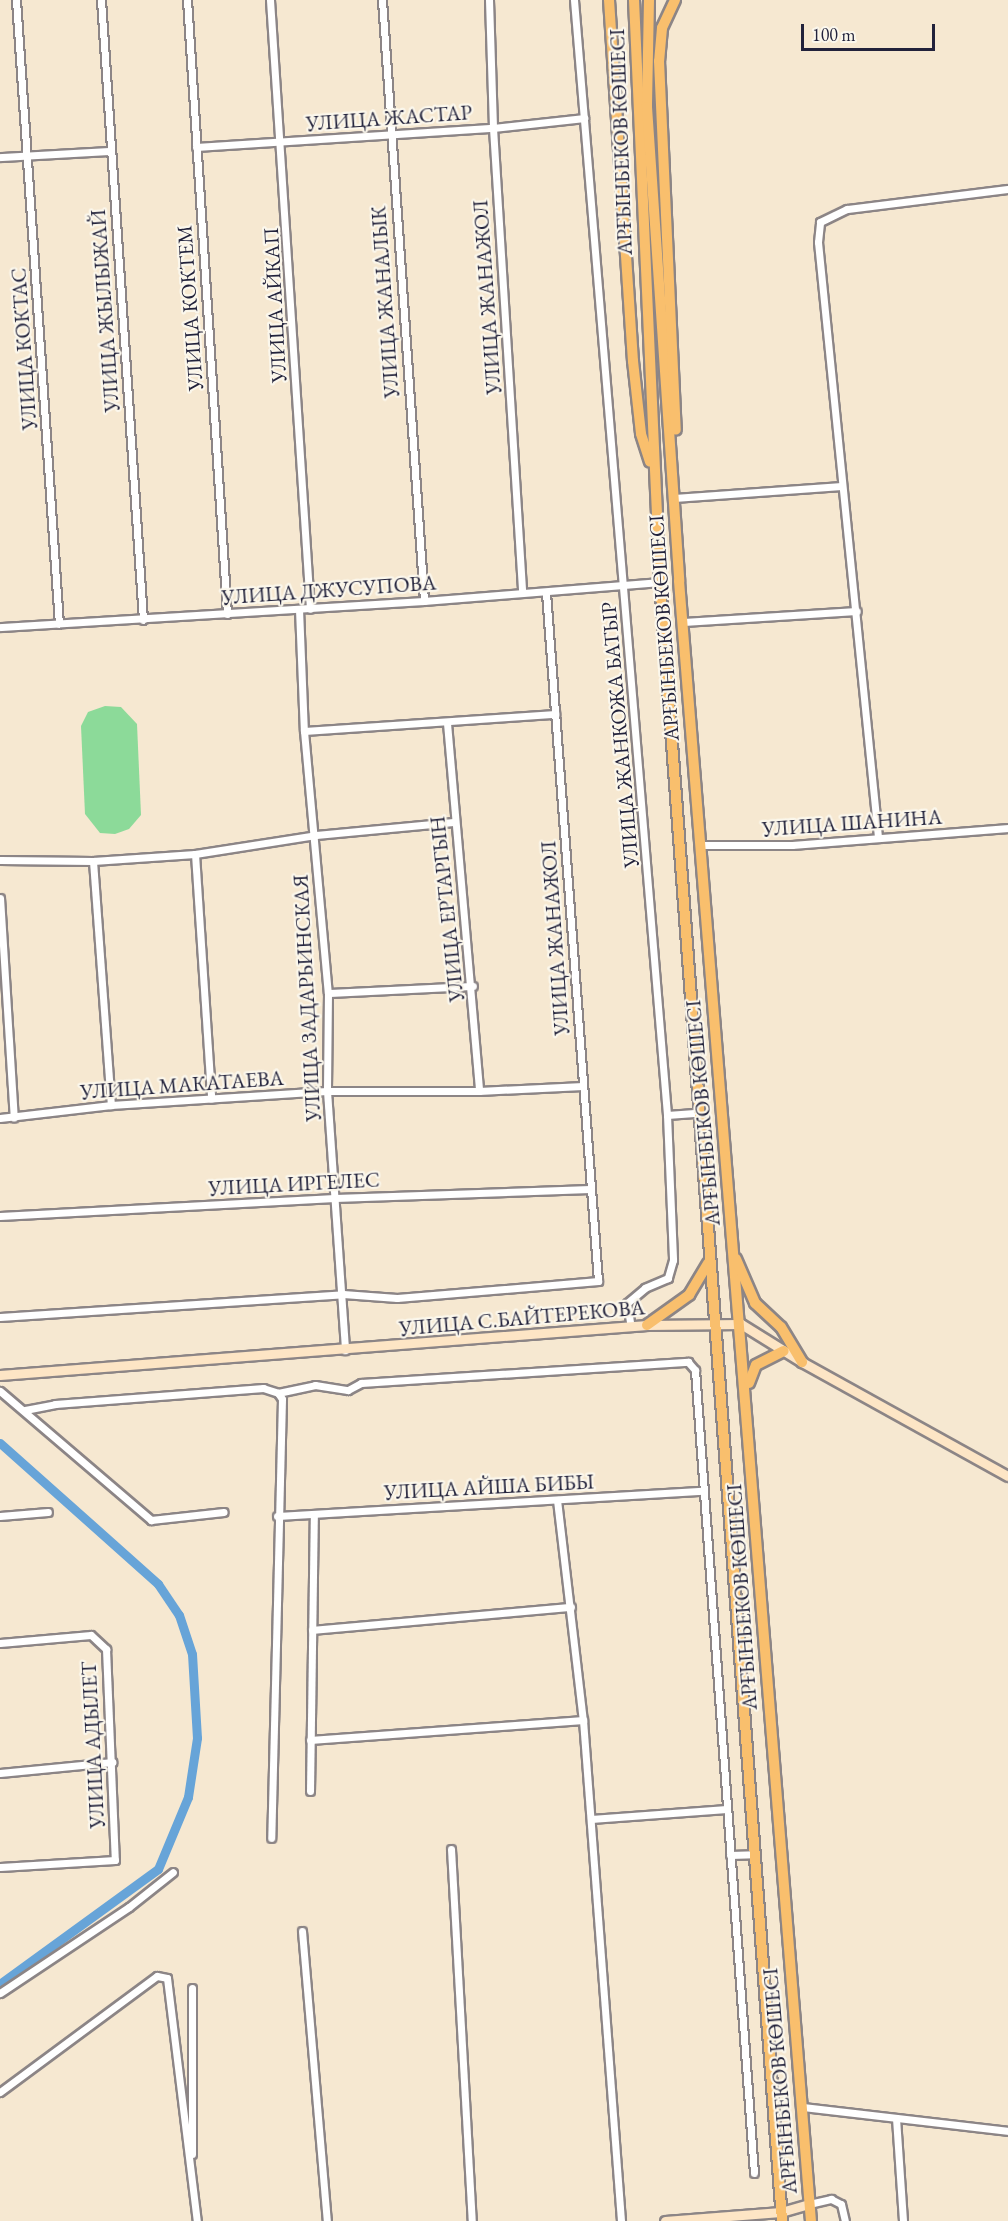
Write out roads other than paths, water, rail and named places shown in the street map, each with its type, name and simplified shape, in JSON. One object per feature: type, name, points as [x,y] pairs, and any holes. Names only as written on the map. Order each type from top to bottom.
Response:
[{"type":"main road","points":[[609,0],[633,362],[641,434],[654,477]]},
{"type":"main road","name":"АРҒЫНБЕКОВ КӨШЕСІ","points":[[634,0],[660,582],[782,2217]]},
{"type":"main road","name":"АРҒЫНБЕКОВ КӨШЕСІ","points":[[650,0],[647,107],[699,845],[741,1324],[811,2221]]},
{"type":"main road","points":[[672,472],[676,389],[659,61],[662,28],[675,0]]},
{"type":"main road","points":[[735,1257],[756,1303],[781,1328],[802,1362]]},
{"type":"main road","points":[[648,1325],[689,1295],[709,1260]]},
{"type":"main road","points":[[741,1324],[802,1362],[1008,1476]]},
{"type":"main road","name":"УЛИЦА С.БАЙТЕРЕКОВА","points":[[0,1374],[345,1350],[648,1325],[741,1324]]},
{"type":"main road","points":[[746,1392],[756,1365],[784,1351]]},
{"type":"main road","points":[[665,2221],[782,2217],[809,2204]]},
{"type":"street","name":"УЛИЦА КОКТАС","points":[[16,0],[59,624]]},
{"type":"street","name":"УЛИЦА ЖЫЛЫЖАЙ","points":[[101,0],[143,620]]},
{"type":"street","name":"УЛИЦА КОКТЕМ","points":[[187,0],[227,614]]},
{"type":"street","name":"УЛИЦА АЙКАП","points":[[270,0],[282,142],[310,609]]},
{"type":"street","name":"УЛИЦА ЖАНАЛЫК","points":[[382,0],[424,601]]},
{"type":"street","name":"УЛИЦА ЖАНАЖОЛ","points":[[489,0],[494,128],[522,591]]},
{"type":"street","name":"УЛИЦА ЖАНКОЖА БАТЫР","points":[[574,0],[625,583],[667,1115],[673,1260],[668,1278],[645,1288],[627,1303],[631,1327]]},
{"type":"street","name":"УЛИЦА ЖАСТАР","points":[[195,147],[494,128],[584,117]]},
{"type":"street","points":[[0,157],[110,151]]},
{"type":"street","points":[[878,837],[818,242],[820,222],[847,209],[1008,189]]},
{"type":"street","points":[[674,498],[842,486]]},
{"type":"street","name":"УЛИЦА ДЖУСУПОВА","points":[[0,627],[310,609],[660,582]]},
{"type":"street","name":"УЛИЦА ЖАНАЖОЛ","points":[[343,1294],[397,1298],[598,1281],[546,592]]},
{"type":"street","name":"УЛИЦА ЗАДАРЬИНСКАЯ","points":[[299,609],[304,731],[316,836],[328,993],[327,1091],[343,1294],[345,1350]]},
{"type":"street","points":[[683,622],[857,611]]},
{"type":"street","points":[[304,731],[555,714]]},
{"type":"street","name":"УЛИЦА ЕРТАРГЫН","points":[[447,723],[453,822],[472,986],[479,1091]]},
{"type":"street","points":[[0,860],[93,861],[195,854],[316,836],[453,822]]},
{"type":"street","name":"УЛИЦА ШАНИНА","points":[[699,845],[792,845],[1008,828]]},
{"type":"street","points":[[195,854],[211,1098]]},
{"type":"street","points":[[93,861],[111,1104]]},
{"type":"street","points":[[0,898],[14,1118]]},
{"type":"street","points":[[328,993],[472,986]]},
{"type":"street","name":"УЛИЦА МАКАТАЕВА","points":[[0,1118],[111,1104],[327,1091],[479,1091],[583,1086]]},
{"type":"street","points":[[667,1115],[698,1113]]},
{"type":"street","name":"УЛИЦА ИРГЕЛЕС","points":[[0,1216],[335,1197],[590,1189]]},
{"type":"street","points":[[0,1317],[343,1294]]},
{"type":"street","points":[[25,1410],[55,1404],[263,1388],[278,1393],[315,1385],[348,1390],[361,1383],[688,1362],[695,1370],[754,2173]]},
{"type":"street","points":[[0,1391],[25,1410],[151,1521],[224,1512]]},
{"type":"street","points":[[271,1838],[277,1516],[284,1411],[278,1393]]},
{"type":"street","name":"УЛИЦА АЙША БИБЫ","points":[[277,1516],[703,1491]]},
{"type":"street","points":[[557,1500],[583,1720],[621,2221]]},
{"type":"street","points":[[0,1516],[48,1512]]},
{"type":"street","points":[[310,1791],[314,1514]]},
{"type":"street","points":[[312,1630],[571,1607]]},
{"type":"street","name":"УЛИЦА АДЫЛЕТ","points":[[0,1644],[91,1635],[106,1649],[115,1860],[0,1867]]},
{"type":"street","points":[[310,1740],[583,1720]]},
{"type":"street","points":[[0,1773],[112,1762]]},
{"type":"street","points":[[591,1819],[727,1809]]},
{"type":"street","points":[[451,1849],[472,2221]]},
{"type":"street","points":[[730,1855],[754,1854]]},
{"type":"street","points":[[0,1993],[129,1907],[172,1872]]},
{"type":"street","points":[[302,1931],[327,2221]]},
{"type":"street","points":[[0,2092],[157,1976],[169,1982],[197,2221]]},
{"type":"street","points":[[191,2175],[195,2097],[192,1988]]},
{"type":"street","points":[[802,2107],[1008,2131]]},
{"type":"street","points":[[896,2118],[903,2221]]},
{"type":"street","points":[[809,2204],[831,2199],[841,2204],[845,2221]]},
{"type":"waterway","points":[[0,1443],[158,1584],[179,1615],[192,1654],[197,1738],[188,1797],[158,1869],[0,1984]]}]
